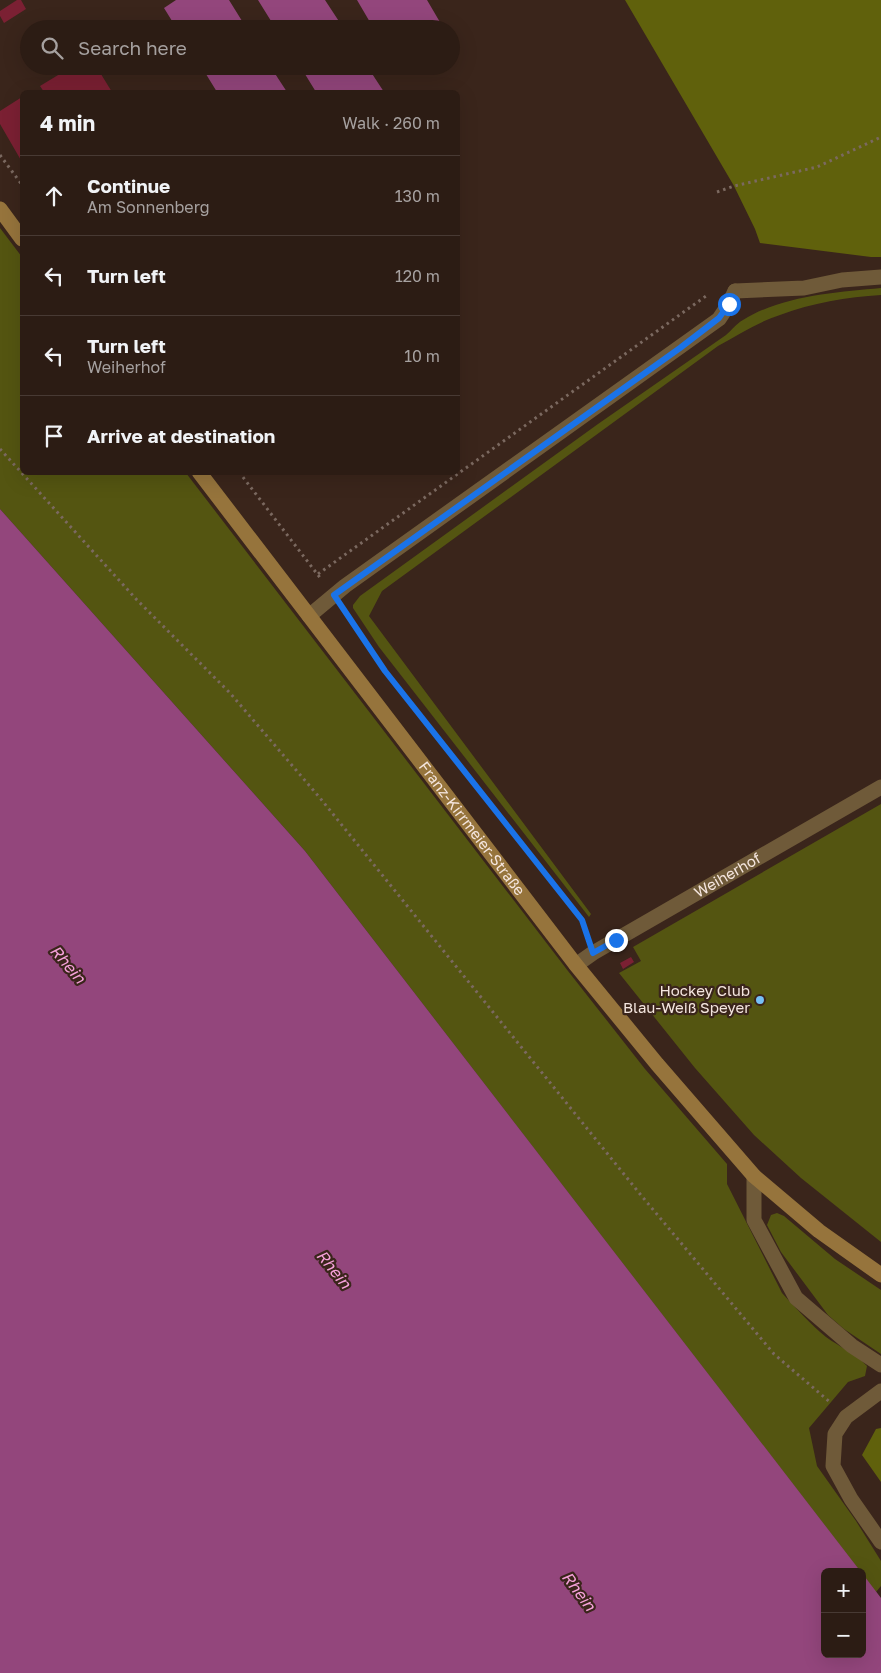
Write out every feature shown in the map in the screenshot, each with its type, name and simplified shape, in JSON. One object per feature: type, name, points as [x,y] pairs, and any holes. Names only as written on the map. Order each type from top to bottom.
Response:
[{"type":"street","points":[[0,209],[20,236]]},
{"type":"street","points":[[308,616],[334,595],[719,318],[735,291],[804,288],[842,280],[881,277]]},
{"type":"street","name":"Franz-Kirrmeier-Straße","points":[[201,475],[576,965],[657,1064],[754,1176],[819,1231],[881,1275]]},
{"type":"street","name":"Weiherhof","points":[[576,965],[593,953],[881,786]]},
{"type":"street","points":[[754,1176],[754,1220],[796,1298],[852,1346],[881,1365]]},
{"type":"street","points":[[881,1391],[846,1417],[835,1434],[833,1466],[851,1499],[881,1542]]},
{"type":"path","points":[[717,192],[734,186],[817,167],[881,137]]},
{"type":"path","points":[[0,155],[20,182]]},
{"type":"path","points":[[460,472],[706,296],[735,291]]},
{"type":"path","points":[[0,450],[20,472]]},
{"type":"path","points":[[23,475],[137,600],[230,693],[320,798],[640,1194],[774,1354],[846,1417]]},
{"type":"path","points":[[241,475],[334,595],[385,671],[582,920],[593,953]]},
{"type":"path","points":[[318,574],[456,475]]},
{"type":"shaded area","points":[[625,0],[881,0],[881,257],[760,243],[734,186]]},
{"type":"shaded area","points":[[0,228],[20,254],[20,475],[188,475],[568,971],[645,1069],[727,1164],[727,1184],[782,1293],[820,1332],[867,1366],[865,1376],[848,1382],[809,1428],[817,1466],[856,1521],[881,1561],[881,1586],[876,1592],[866,1579],[866,1568],[858,1568],[305,851],[0,509]]},
{"type":"shaded area","points":[[881,288],[881,295],[830,301],[804,307],[772,318],[718,346],[382,591],[369,616],[591,914],[589,917],[379,647],[353,608],[353,605],[360,596],[598,424],[726,335],[741,321],[774,305],[792,300],[810,296]]},
{"type":"shaded area","name":"Hockey Club Blau-Weiß Speyer","points":[[881,804],[881,1242],[801,1178],[754,1135],[695,1068],[619,973],[641,961],[633,947]]},
{"type":"shaded area","points":[[777,1213],[784,1216],[835,1259],[881,1290],[881,1354],[844,1329],[828,1315],[781,1252],[767,1225],[771,1215]]},
{"type":"shaded area","points":[[881,1428],[881,1482],[862,1455],[876,1429]]},
{"type":"water","points":[[176,0],[229,0],[241,20],[171,20],[164,8]]},
{"type":"water","points":[[258,0],[325,0],[338,20],[270,20]]},
{"type":"water","points":[[357,0],[427,0],[439,20],[369,20]]},
{"type":"water","points":[[207,75],[276,75],[286,90],[216,90]]},
{"type":"water","points":[[306,75],[373,75],[383,90],[315,90]]},
{"type":"water","name":"Rhein","points":[[0,509],[305,851],[858,1568],[821,1568],[821,1658],[866,1658],[866,1578],[881,1598],[881,1673],[0,1673]]},
{"type":"building","points":[[17,0],[21,0],[26,9],[4,23],[0,16],[0,11]]},
{"type":"building","points":[[58,75],[102,75],[111,90],[43,90],[40,86]]},
{"type":"building","points":[[20,98],[20,159],[0,124],[0,111]]},
{"type":"building","points":[[631,957],[634,962],[623,969],[620,963]]},
{"type":"place","name":"Hockey Club Blau-Weiß Speyer","points":[[760,1000]]},
{"type":"route","points":[[616,940],[593,953],[582,920],[385,671],[334,595],[680,348],[719,318],[729,304]]}]
